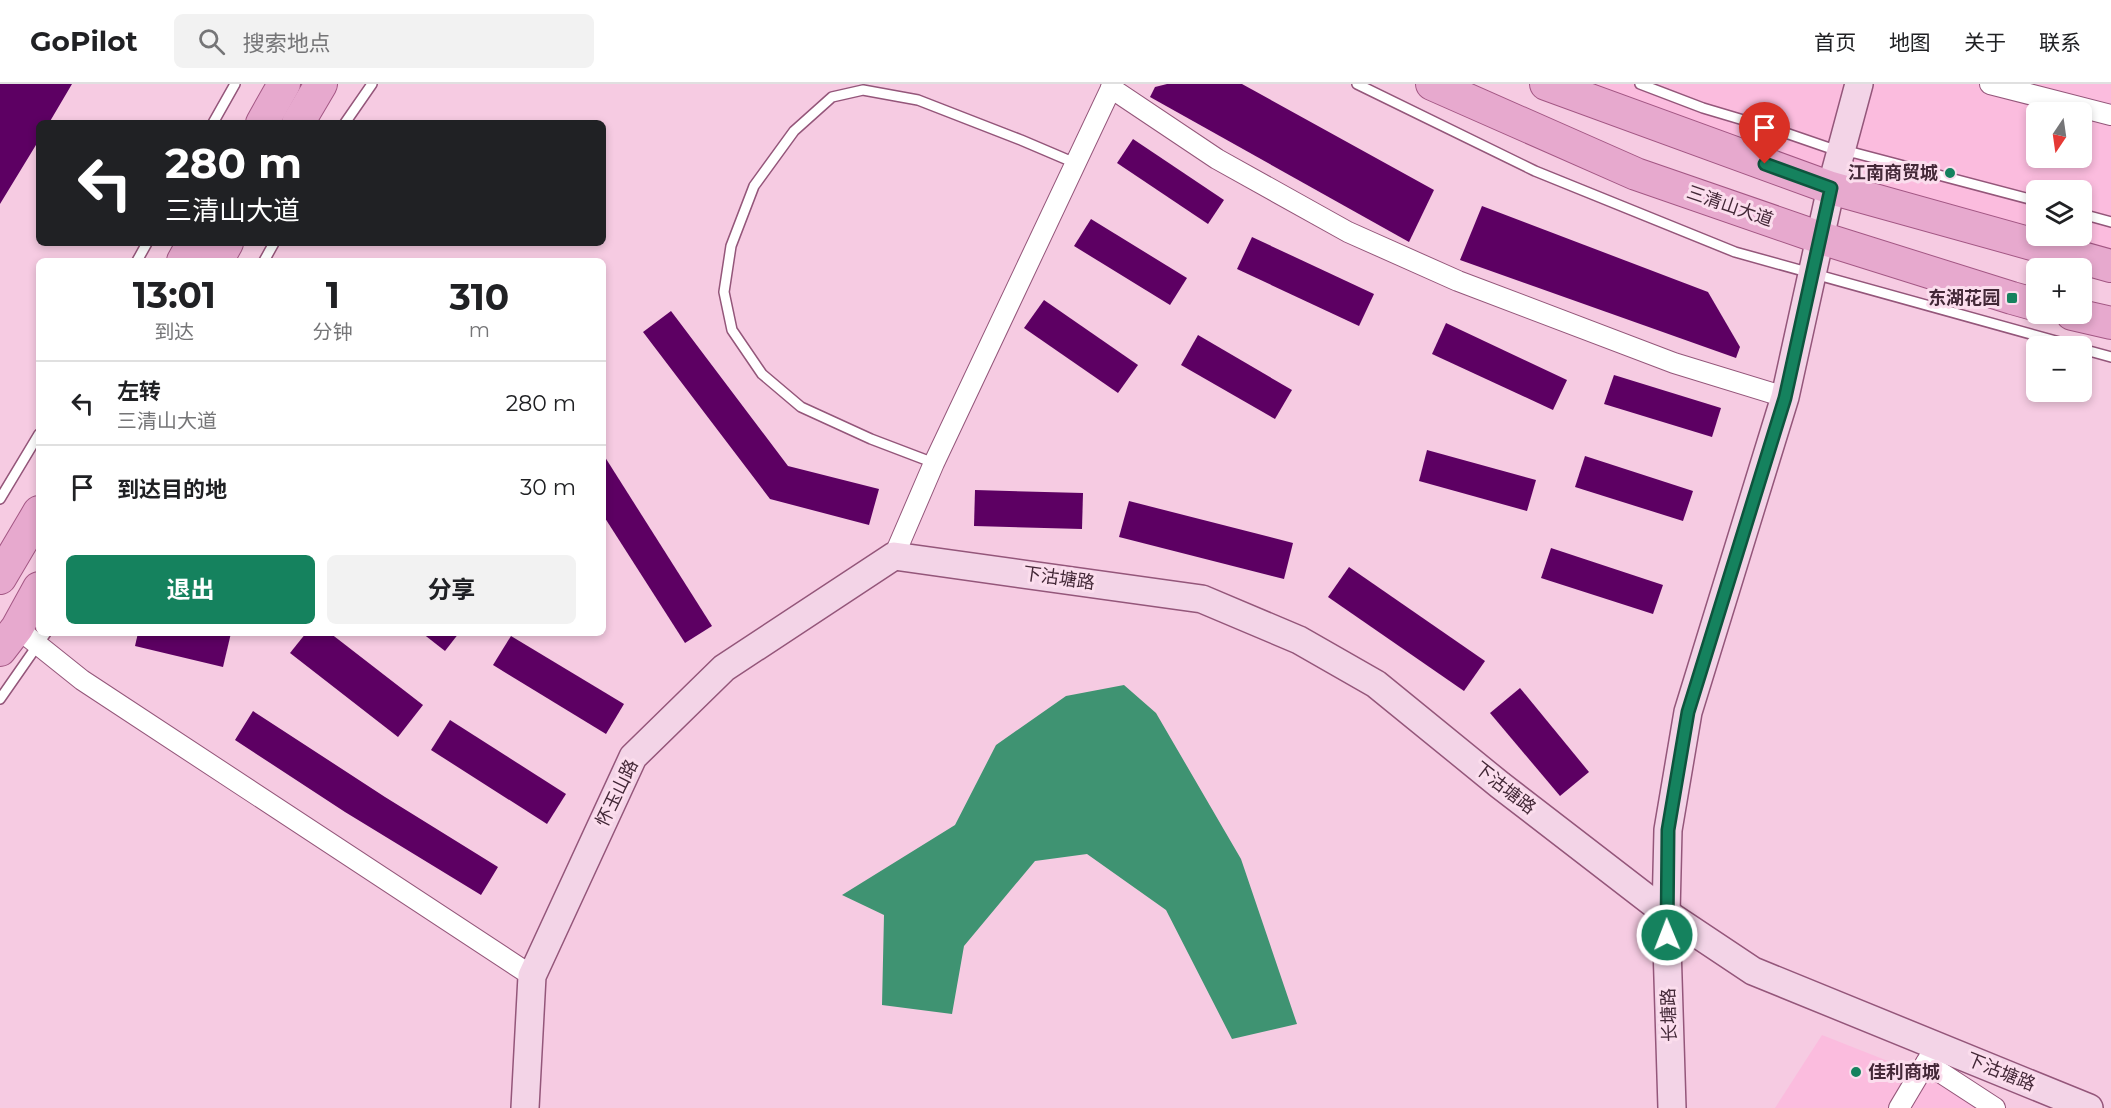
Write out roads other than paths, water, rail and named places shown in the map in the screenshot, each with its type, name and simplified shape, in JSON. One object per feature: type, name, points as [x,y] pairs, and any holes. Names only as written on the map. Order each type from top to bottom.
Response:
[{"type":"main road","points":[[263,120],[284,84]]},
{"type":"main road","points":[[300,120],[321,84]]},
{"type":"main road","name":"三清山大道","points":[[1432,84],[1636,174],[1821,238],[2026,302]]},
{"type":"main road","points":[[1546,84],[1831,188],[2111,266]]},
{"type":"main road","points":[[2092,319],[2111,323]]},
{"type":"main road","points":[[5,560],[36,516]]},
{"type":"main road","points":[[26,639],[36,600]]},
{"type":"street","name":"长塘路","points":[[1672,1108],[1666,913],[1668,830],[1688,712],[1785,398],[1831,188],[1859,84]]},
{"type":"street","points":[[1990,84],[2111,115]]},
{"type":"street","points":[[894,556],[934,463],[1112,86],[1217,159],[1348,232],[1458,280],[1663,359],[1785,398]]},
{"type":"street","name":"下沽塘路","points":[[894,556],[1202,599],[1299,640],[1376,684],[1500,785],[1666,913],[1753,971],[1931,1055],[2089,1108]]},
{"type":"street","name":"怀玉山路","points":[[525,1108],[532,976],[633,757],[724,668],[894,556]]},
{"type":"street","points":[[26,639],[82,680],[532,976]]},
{"type":"street","points":[[1899,1108],[1931,1055],[1995,1108]]},
{"type":"lane","points":[[215,120],[235,84]]},
{"type":"lane","points":[[347,120],[372,84]]},
{"type":"lane","points":[[1357,84],[1535,171],[1736,252],[2038,336]]},
{"type":"lane","points":[[1640,84],[1702,108],[1841,152],[1855,153],[2026,198]]},
{"type":"lane","points":[[934,463],[871,439],[801,407],[762,374],[732,330],[724,292],[731,246],[754,186],[794,131],[832,97],[862,90],[918,99],[1076,163]]},
{"type":"lane","points":[[2092,217],[2111,222]]},
{"type":"lane","points":[[2092,352],[2111,357]]},
{"type":"lane","points":[[0,499],[36,439]]},
{"type":"lane","points":[[0,699],[26,639]]},
{"type":"place","name":"江南商贸城","points":[[1950,173]]},
{"type":"place","name":"东湖花园","points":[[2012,298]]},
{"type":"place","name":"佳利商城","points":[[1856,1072]]}]
